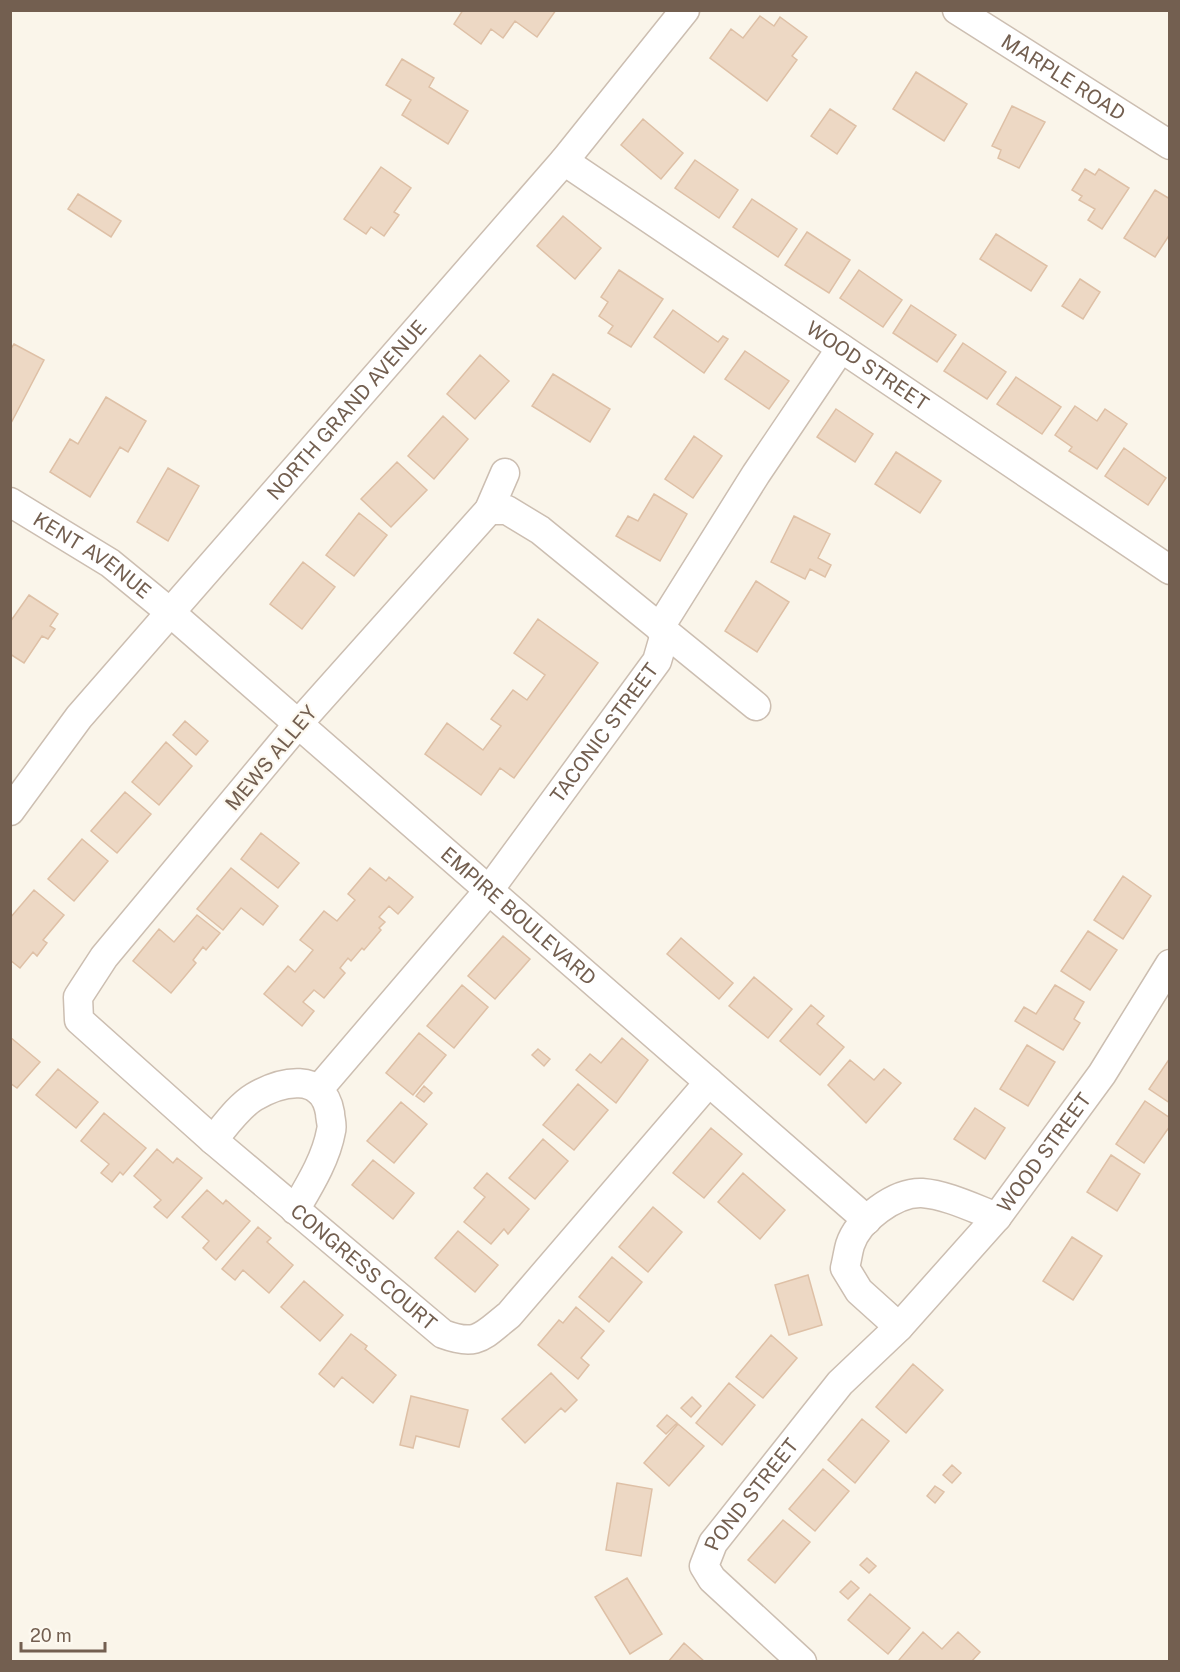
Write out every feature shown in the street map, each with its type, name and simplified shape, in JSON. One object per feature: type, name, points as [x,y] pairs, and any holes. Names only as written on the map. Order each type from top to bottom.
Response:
[{"type":"street","name":"NORTH GRAND AVENUE","points":[[10,811],[80,717],[349,405],[564,161],[684,10]]},
{"type":"street","name":"MARPLE ROAD","points":[[957,10],[1170,145]]},
{"type":"street","name":"WOOD STREET","points":[[564,161],[1170,570]]},
{"type":"street","name":"TACONIC STREET","points":[[318,1090],[489,890],[657,661],[664,637],[660,627],[756,474],[841,348]]},
{"type":"street","name":"MEWS ALLEY","points":[[79,1020],[78,997],[104,957],[298,724],[489,510],[505,472]]},
{"type":"street","name":"KENT AVENUE","points":[[10,502],[110,563],[171,613]]},
{"type":"street","points":[[489,510],[507,510],[540,530],[756,706]]},
{"type":"street","name":"EMPIRE BOULEVARD","points":[[171,613],[867,1220]]},
{"type":"street","name":"WOOD STREET","points":[[898,1327],[997,1217],[1078,1110],[1170,964]]},
{"type":"street","name":"CONGRESS COURT","points":[[79,1020],[213,1140],[443,1334],[463,1341],[479,1338],[509,1316],[709,1082]]},
{"type":"street","points":[[213,1140],[252,1098],[282,1083],[299,1082],[318,1090],[328,1101],[332,1130],[314,1178],[295,1210]]},
{"type":"street","points":[[898,1327],[859,1291],[846,1268],[850,1243],[867,1220],[893,1200],[920,1193],[940,1197],[997,1217]]},
{"type":"street","name":"POND STREET","points":[[802,1662],[712,1579],[704,1566],[713,1543],[840,1383],[898,1327]]},
{"type":"building","points":[[463,10],[556,10],[537,37],[515,21],[503,38],[491,29],[481,44],[454,24]]},
{"type":"building","points":[[760,16],[774,26],[780,17],[807,37],[792,56],[797,60],[767,101],[710,58],[731,29],[743,38]]},
{"type":"building","points":[[402,59],[434,78],[429,87],[468,111],[448,144],[402,115],[411,100],[386,85]]},
{"type":"building","points":[[916,72],[967,104],[944,141],[893,109]]},
{"type":"building","points":[[1012,106],[1045,122],[1019,168],[998,158],[1001,150],[992,146]]},
{"type":"building","points":[[830,109],[856,126],[837,154],[811,136]]},
{"type":"building","points":[[643,119],[683,153],[661,179],[621,145]]},
{"type":"building","points":[[695,160],[738,190],[719,218],[675,188]]},
{"type":"building","points":[[381,167],[411,188],[394,212],[399,215],[384,236],[371,227],[366,234],[344,219]]},
{"type":"building","points":[[1085,169],[1095,175],[1099,169],[1129,188],[1102,229],[1088,220],[1095,209],[1079,200],[1082,196],[1072,190]]},
{"type":"building","points":[[1155,190],[1170,199],[1170,234],[1155,257],[1124,238]]},
{"type":"building","points":[[78,194],[121,221],[111,237],[68,209]]},
{"type":"building","points":[[752,199],[797,229],[778,257],[733,227]]},
{"type":"building","points":[[563,216],[601,248],[575,279],[537,246]]},
{"type":"building","points":[[807,232],[850,260],[829,293],[785,265]]},
{"type":"building","points":[[996,234],[1047,266],[1031,291],[980,259]]},
{"type":"building","points":[[619,270],[663,299],[631,347],[608,333],[613,326],[599,316],[608,302],[601,297]]},
{"type":"building","points":[[859,270],[902,300],[883,327],[840,298]]},
{"type":"building","points":[[1080,279],[1100,292],[1083,319],[1062,306]]},
{"type":"building","points":[[911,305],[956,335],[937,362],[893,333]]},
{"type":"building","points":[[673,310],[718,342],[723,336],[728,339],[704,373],[654,337]]},
{"type":"building","points":[[963,343],[1006,372],[987,399],[944,371]]},
{"type":"building","points":[[14,344],[44,360],[10,425],[10,350]]},
{"type":"building","points":[[745,351],[789,381],[769,409],[725,379]]},
{"type":"building","points":[[480,355],[509,381],[475,419],[447,394]]},
{"type":"building","points":[[553,374],[610,409],[590,442],[532,406]]},
{"type":"building","points":[[1016,377],[1061,407],[1042,434],[997,404]]},
{"type":"building","points":[[106,397],[146,421],[128,452],[120,447],[90,497],[50,472],[70,439],[78,444]]},
{"type":"building","points":[[1075,406],[1097,421],[1105,409],[1127,424],[1097,469],[1069,451],[1072,447],[1055,435]]},
{"type":"building","points":[[836,409],[873,434],[855,462],[817,437]]},
{"type":"building","points":[[443,416],[468,439],[434,479],[408,456]]},
{"type":"building","points":[[694,436],[722,456],[693,498],[665,479]]},
{"type":"building","points":[[1124,448],[1166,478],[1148,505],[1105,476]]},
{"type":"building","points":[[896,452],[941,481],[920,513],[875,484]]},
{"type":"building","points":[[397,462],[427,490],[391,527],[361,499]]},
{"type":"building","points":[[168,468],[199,486],[168,541],[137,522]]},
{"type":"building","points":[[654,494],[687,514],[660,561],[616,536],[628,516],[638,521]]},
{"type":"building","points":[[359,513],[387,535],[354,576],[326,555]]},
{"type":"building","points":[[794,516],[830,534],[818,558],[831,565],[825,577],[810,569],[805,579],[771,562]]},
{"type":"building","points":[[303,562],[335,587],[302,629],[270,604]]},
{"type":"building","points":[[756,581],[789,602],[757,652],[725,631]]},
{"type":"building","points":[[29,595],[58,614],[50,626],[55,629],[48,639],[42,636],[24,663],[10,654],[10,622]]},
{"type":"building","points":[[538,619],[598,663],[514,778],[500,768],[481,795],[425,754],[447,723],[483,750],[501,726],[491,719],[513,690],[527,700],[545,675],[514,653]]},
{"type":"building","points":[[185,721],[208,741],[196,755],[173,735]]},
{"type":"building","points":[[166,742],[192,766],[159,805],[132,782]]},
{"type":"building","points":[[125,792],[151,814],[117,853],[91,831]]},
{"type":"building","points":[[261,833],[299,863],[278,888],[241,859]]},
{"type":"building","points":[[82,839],[108,861],[74,901],[48,879]]},
{"type":"building","points":[[231,868],[278,906],[263,925],[241,908],[223,930],[197,909]]},
{"type":"building","points":[[370,868],[386,881],[389,877],[413,897],[398,914],[389,906],[379,917],[385,922],[379,928],[381,930],[364,950],[362,948],[351,961],[348,958],[340,968],[345,973],[324,998],[314,990],[303,1002],[314,1011],[302,1026],[264,994],[288,966],[295,972],[313,950],[300,940],[324,911],[337,921],[355,900],[348,894]]},
{"type":"building","points":[[1123,876],[1151,896],[1123,939],[1094,920]]},
{"type":"building","points":[[34,890],[64,915],[43,940],[47,943],[37,956],[33,952],[20,968],[10,960],[10,918]]},
{"type":"building","points":[[197,915],[220,933],[206,950],[203,947],[193,960],[196,963],[171,993],[133,961],[159,929],[174,942]]},
{"type":"building","points":[[1088,931],[1117,950],[1090,990],[1061,971]]},
{"type":"building","points":[[503,936],[530,959],[495,999],[468,976]]},
{"type":"building","points":[[681,938],[733,983],[719,999],[667,954]]},
{"type":"building","points":[[754,977],[792,1009],[768,1038],[729,1006]]},
{"type":"building","points":[[462,985],[488,1007],[454,1048],[427,1026]]},
{"type":"building","points":[[1055,985],[1084,1002],[1074,1019],[1080,1023],[1063,1050],[1015,1021],[1024,1007],[1036,1014]]},
{"type":"building","points":[[811,1005],[824,1016],[817,1024],[844,1047],[820,1075],[780,1041]]},
{"type":"building","points":[[419,1033],[446,1055],[413,1095],[386,1073]]},
{"type":"building","points":[[10,1037],[40,1062],[17,1088],[10,1083]]},
{"type":"building","points":[[622,1038],[648,1060],[616,1103],[576,1070],[590,1054],[601,1063]]},
{"type":"building","points":[[1027,1045],[1055,1062],[1028,1106],[1000,1089]]},
{"type":"building","points":[[538,1049],[550,1059],[544,1066],[532,1055]]},
{"type":"building","points":[[1170,1058],[1170,1103],[1149,1089]]},
{"type":"building","points":[[850,1060],[874,1080],[884,1069],[901,1083],[866,1123],[828,1085]]},
{"type":"building","points":[[58,1069],[98,1102],[76,1128],[36,1095]]},
{"type":"building","points":[[578,1084],[608,1110],[574,1150],[543,1125]]},
{"type":"building","points":[[424,1086],[432,1093],[424,1102],[416,1096]]},
{"type":"building","points":[[1145,1101],[1170,1118],[1170,1126],[1144,1163],[1116,1144]]},
{"type":"building","points":[[401,1102],[427,1124],[394,1163],[367,1141]]},
{"type":"building","points":[[975,1108],[1005,1128],[985,1159],[954,1139]]},
{"type":"building","points":[[104,1113],[146,1148],[123,1175],[120,1172],[112,1182],[101,1173],[109,1164],[81,1141]]},
{"type":"building","points":[[711,1128],[742,1154],[704,1198],[673,1173]]},
{"type":"building","points":[[543,1139],[568,1161],[535,1199],[509,1178]]},
{"type":"building","points":[[157,1149],[173,1163],[177,1158],[202,1178],[167,1218],[154,1207],[161,1200],[134,1176]]},
{"type":"building","points":[[1111,1155],[1140,1174],[1117,1211],[1087,1192]]},
{"type":"building","points":[[373,1160],[414,1193],[393,1219],[352,1185]]},
{"type":"building","points":[[487,1173],[529,1209],[508,1234],[504,1229],[491,1244],[464,1222],[485,1197],[474,1188]]},
{"type":"building","points":[[743,1173],[785,1210],[760,1239],[718,1202]]},
{"type":"building","points":[[207,1190],[223,1204],[226,1200],[250,1221],[216,1260],[203,1248],[209,1241],[182,1217]]},
{"type":"building","points":[[653,1207],[682,1232],[648,1272],[619,1247]]},
{"type":"building","points":[[258,1227],[271,1238],[267,1242],[293,1265],[269,1293],[243,1270],[235,1280],[222,1269]]},
{"type":"building","points":[[458,1231],[498,1265],[475,1292],[435,1258]]},
{"type":"building","points":[[1072,1237],[1102,1256],[1073,1300],[1043,1281]]},
{"type":"building","points":[[612,1257],[642,1282],[609,1322],[579,1297]]},
{"type":"building","points":[[808,1275],[822,1325],[789,1335],[775,1285]]},
{"type":"building","points":[[304,1281],[343,1315],[320,1341],[281,1307]]},
{"type":"building","points":[[576,1307],[604,1331],[581,1358],[589,1365],[578,1379],[538,1345],[559,1320],[563,1323]]},
{"type":"building","points":[[351,1334],[367,1346],[365,1349],[396,1375],[373,1403],[342,1377],[334,1387],[319,1374]]},
{"type":"building","points":[[771,1335],[797,1358],[763,1398],[736,1377]]},
{"type":"building","points":[[913,1364],[943,1390],[906,1433],[876,1407]]},
{"type":"building","points":[[551,1373],[577,1400],[565,1412],[561,1408],[525,1443],[502,1419]]},
{"type":"building","points":[[729,1383],[755,1405],[722,1445],[696,1423]]},
{"type":"building","points":[[411,1396],[468,1410],[459,1447],[416,1436],[413,1448],[400,1445]]},
{"type":"building","points":[[692,1397],[701,1406],[691,1417],[681,1408]]},
{"type":"building","points":[[667,1415],[677,1423],[666,1434],[657,1426]]},
{"type":"building","points":[[862,1419],[889,1441],[855,1483],[828,1460]]},
{"type":"building","points":[[678,1424],[704,1446],[669,1486],[644,1463]]},
{"type":"building","points":[[952,1465],[961,1473],[952,1483],[943,1475]]},
{"type":"building","points":[[823,1469],[849,1491],[815,1531],[789,1509]]},
{"type":"building","points":[[617,1483],[652,1489],[641,1556],[606,1550]]},
{"type":"building","points":[[935,1486],[944,1492],[935,1503],[927,1496]]},
{"type":"building","points":[[783,1520],[810,1542],[775,1583],[748,1560]]},
{"type":"building","points":[[867,1558],[876,1566],[869,1573],[860,1565]]},
{"type":"building","points":[[627,1578],[662,1634],[630,1654],[595,1597]]},
{"type":"building","points":[[851,1581],[859,1588],[848,1599],[840,1592]]},
{"type":"building","points":[[870,1594],[910,1628],[888,1654],[848,1620]]},
{"type":"building","points":[[923,1632],[942,1649],[958,1632],[980,1652],[971,1662],[900,1662],[899,1660]]},
{"type":"building","points":[[684,1643],[705,1662],[668,1662]]}]
